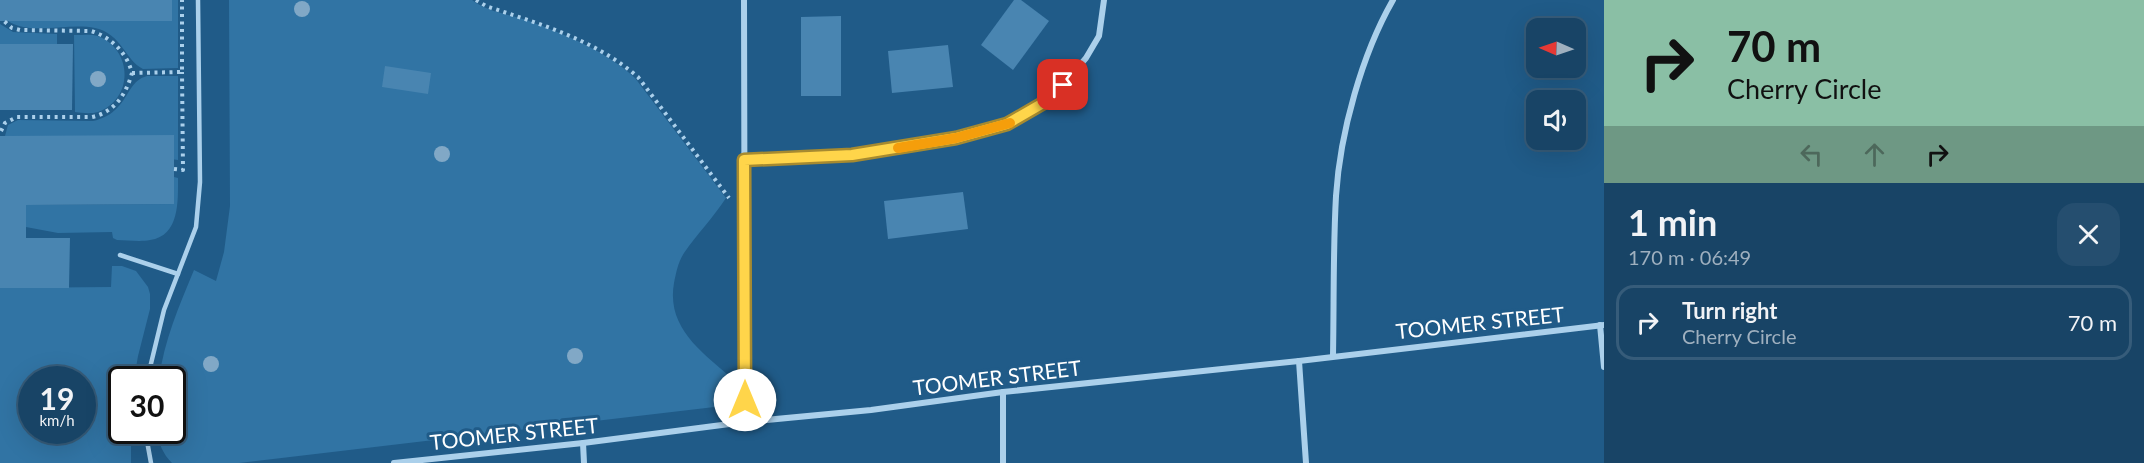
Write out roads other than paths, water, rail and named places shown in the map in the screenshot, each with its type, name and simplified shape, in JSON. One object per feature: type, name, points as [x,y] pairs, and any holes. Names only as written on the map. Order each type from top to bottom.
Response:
[{"type":"street","points":[[744,0],[745,422]]},
{"type":"street","points":[[744,160],[852,155],[956,138],[1007,124],[1052,98],[1086,58],[1099,36],[1104,0]]},
{"type":"street","points":[[1334,356],[1336,195],[1343,141],[1364,64],[1393,0]]},
{"type":"street","points":[[1602,325],[1604,367]]},
{"type":"street","name":"TOOMER STREET","points":[[394,463],[1602,325]]},
{"type":"street","points":[[1299,361],[1306,463]]},
{"type":"street","points":[[1003,392],[1003,463]]},
{"type":"street","points":[[583,443],[584,463]]},
{"type":"lane","points":[[150,366],[164,310],[196,227],[200,182],[198,0]]},
{"type":"lane","points":[[120,255],[178,274]]},
{"type":"lane","points":[[148,444],[151,463]]}]
